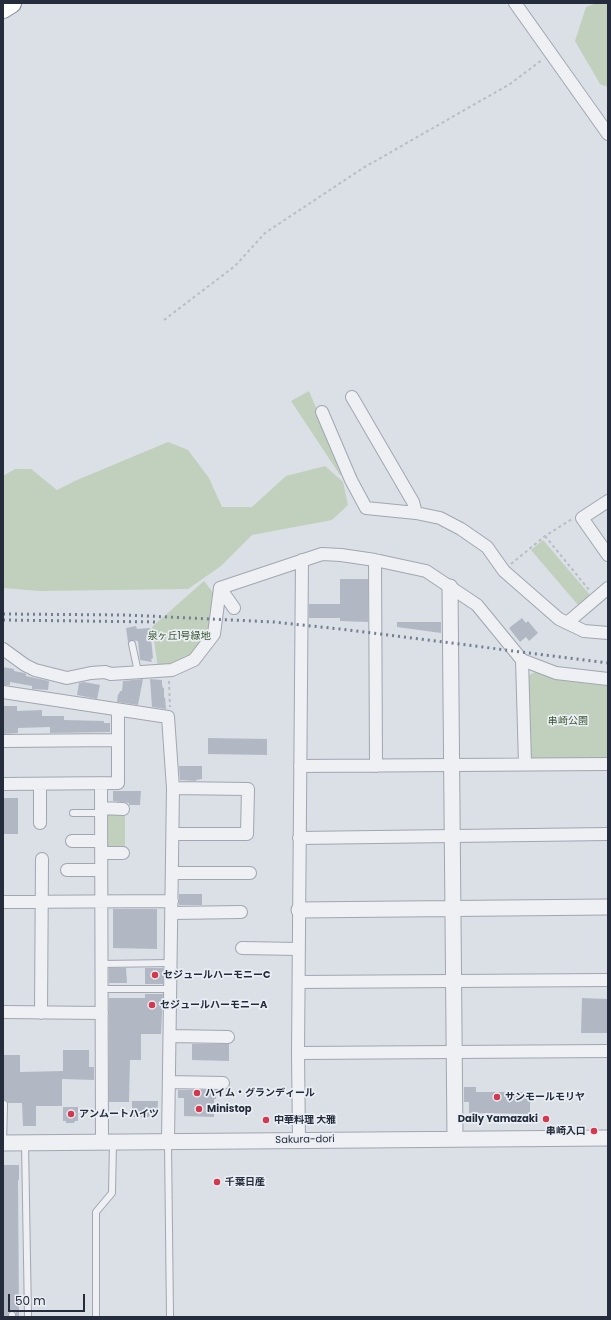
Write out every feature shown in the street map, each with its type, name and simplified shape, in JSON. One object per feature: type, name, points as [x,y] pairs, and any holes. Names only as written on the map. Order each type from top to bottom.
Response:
[{"type":"highway","points":[[3,8],[11,3]]},
{"type":"street","points":[[515,3],[608,134]]},
{"type":"street","points":[[352,397],[413,502],[416,513]]},
{"type":"street","points":[[322,412],[351,480],[366,508],[416,513],[440,518],[461,529],[487,547],[504,571],[559,619],[584,630],[608,633]]},
{"type":"street","points":[[608,501],[582,518],[608,555]]},
{"type":"street","points":[[220,588],[322,554],[375,560],[426,571],[477,605],[522,660],[556,673],[608,679]]},
{"type":"street","points":[[299,1141],[299,838],[302,560]]},
{"type":"street","points":[[375,560],[376,766]]},
{"type":"street","points":[[450,587],[455,1139]]},
{"type":"street","points":[[220,588],[234,608]]},
{"type":"street","points":[[3,649],[25,665],[35,670],[67,678],[91,673],[105,672],[111,674],[172,670],[194,660],[214,634],[220,588]]},
{"type":"street","points":[[567,623],[608,588]]},
{"type":"street","points":[[522,660],[525,764]]},
{"type":"street","points":[[3,692],[168,717],[173,788],[168,1141]]},
{"type":"street","points":[[3,784],[118,783],[118,710]]},
{"type":"street","points":[[3,741],[118,740]]},
{"type":"street","points":[[300,766],[608,764]]},
{"type":"street","points":[[101,783],[102,1013],[107,1142]]},
{"type":"street","points":[[40,784],[40,823]]},
{"type":"street","points":[[173,788],[248,789],[248,834],[173,834]]},
{"type":"street","points":[[101,811],[123,809]]},
{"type":"street","points":[[299,838],[608,834]]},
{"type":"street","points":[[72,841],[123,853]]},
{"type":"street","points":[[41,1012],[42,858]]},
{"type":"street","points":[[67,870],[101,870]]},
{"type":"street","points":[[172,873],[250,873]]},
{"type":"street","points":[[3,902],[102,902],[241,912]]},
{"type":"street","points":[[299,910],[608,907]]},
{"type":"street","points":[[242,948],[299,949]]},
{"type":"street","points":[[299,982],[608,980]]},
{"type":"street","points":[[3,1012],[102,1013]]},
{"type":"street","points":[[170,1036],[228,1037]]},
{"type":"street","points":[[298,1053],[608,1051]]},
{"type":"street","points":[[169,1082],[223,1083]]},
{"type":"street","name":"Sakura-dori","points":[[3,1143],[608,1138]]},
{"type":"lane","points":[[132,644],[138,672]]},
{"type":"lane","points":[[73,813],[101,811]]},
{"type":"lane","points":[[102,964],[171,963]]},
{"type":"lane","points":[[102,989],[171,989]]},
{"type":"lane","points":[[3,1143],[4,1104]]},
{"type":"lane","points":[[168,1141],[170,1317]]},
{"type":"lane","points":[[96,1317],[96,1212],[112,1193],[107,1142]]},
{"type":"lane","points":[[25,1143],[28,1317]]},
{"type":"path","points":[[164,320],[235,266],[265,233],[363,168],[510,84],[552,54]]},
{"type":"path","points":[[504,571],[546,536],[573,518],[582,518]]},
{"type":"path","points":[[546,536],[596,598]]},
{"type":"path","points":[[168,670],[171,714]]},
{"type":"green space","points":[[597,3],[608,3],[608,87],[600,84],[575,41],[586,7]]},
{"type":"green space","points":[[309,391],[344,475],[340,475],[291,401]]},
{"type":"green space","points":[[168,442],[188,450],[209,478],[222,507],[252,507],[286,476],[325,466],[343,482],[348,505],[332,520],[252,535],[221,566],[188,589],[40,591],[3,588],[3,476],[15,469],[31,469],[57,490],[77,480]]},
{"type":"green space","points":[[543,540],[590,595],[578,605],[531,550]]},
{"type":"green space","name":"泉ヶ丘1号緑地","points":[[204,581],[215,595],[209,635],[192,658],[158,668],[152,627]]},
{"type":"green space","name":"串崎公園","points":[[535,672],[558,680],[608,686],[608,759],[534,760],[529,755],[528,676]]},
{"type":"green space","points":[[125,812],[125,849],[106,849],[105,814]]},
{"type":"building","points":[[340,579],[368,579],[368,622],[340,621],[340,618],[309,618],[309,604],[340,604]]},
{"type":"building","points":[[522,618],[526,623],[528,621],[538,633],[529,641],[526,637],[520,642],[509,628]]},
{"type":"building","points":[[397,622],[441,622],[441,633],[397,627]]},
{"type":"building","points":[[136,626],[137,629],[150,628],[153,658],[151,659],[152,662],[140,660],[138,641],[131,640],[128,642],[126,628]]},
{"type":"building","points":[[3,667],[14,669],[14,671],[26,674],[26,676],[49,681],[48,690],[32,689],[32,686],[10,682],[10,685],[3,685]]},
{"type":"building","points":[[143,679],[138,705],[117,702],[118,694],[122,691],[123,681]]},
{"type":"building","points":[[150,679],[162,680],[166,709],[152,707]]},
{"type":"building","points":[[84,682],[100,685],[97,699],[77,695],[79,683]]},
{"type":"building","points":[[3,706],[17,706],[17,711],[42,710],[42,716],[64,716],[64,720],[104,721],[104,723],[110,723],[110,732],[50,733],[50,727],[18,728],[18,733],[3,734]]},
{"type":"building","points":[[208,738],[267,739],[267,755],[208,754]]},
{"type":"building","points":[[179,766],[202,766],[202,779],[196,781],[180,780]]},
{"type":"building","points":[[113,791],[141,791],[140,805],[129,805],[129,803],[113,801]]},
{"type":"building","points":[[3,798],[18,798],[18,834],[3,834]]},
{"type":"building","points":[[179,894],[202,894],[202,905],[179,905]]},
{"type":"building","points":[[113,909],[157,909],[157,949],[113,948]]},
{"type":"building","points":[[109,968],[126,968],[127,983],[109,983]]},
{"type":"building","name":"セジュールハーモニーC","points":[[145,968],[163,968],[163,984],[145,984]]},
{"type":"building","points":[[145,994],[163,994],[161,1034],[141,1034],[141,1060],[130,1060],[129,1102],[109,1102],[109,998],[145,998]]},
{"type":"building","points":[[582,998],[608,999],[607,1033],[581,1033]]},
{"type":"building","points":[[192,1044],[229,1044],[229,1061],[192,1060]]},
{"type":"building","points":[[63,1050],[89,1050],[89,1067],[94,1067],[94,1080],[62,1079],[62,1106],[36,1106],[36,1126],[23,1126],[22,1103],[8,1103],[6,1100],[3,1100],[3,1055],[20,1055],[20,1072],[63,1071]]},
{"type":"building","name":"サンモールモリヤ","points":[[464,1087],[476,1087],[476,1092],[530,1092],[530,1114],[469,1113],[469,1102],[464,1102]]},
{"type":"building","points":[[178,1090],[216,1090],[216,1099],[214,1099],[214,1117],[184,1116],[184,1098],[178,1098]]},
{"type":"building","points":[[132,1101],[158,1101],[157,1117],[132,1117]]},
{"type":"building","name":"アンムートハイツ","points":[[63,1107],[78,1107],[78,1121],[75,1121],[74,1123],[66,1123],[66,1121],[63,1121]]},
{"type":"building","points":[[3,1165],[19,1165],[19,1317],[16,1317],[16,1312],[12,1311],[8,1312],[8,1317],[3,1317]]},
{"type":"railway","points":[[3,614],[126,615],[274,622],[608,663]]},
{"type":"railway","points":[[3,620],[159,622]]},
{"type":"place","name":"セジュールハーモニーC","points":[[155,975]]},
{"type":"place","name":"セジュールハーモニーA","points":[[152,1005]]},
{"type":"place","name":"ハイム・グランディール","points":[[197,1093]]},
{"type":"place","name":"サンモールモリヤ","points":[[497,1097]]},
{"type":"place","name":"Ministop","points":[[199,1109]]},
{"type":"place","name":"アンムートハイツ","points":[[71,1114]]},
{"type":"place","name":"Daily Yamazaki","points":[[546,1119]]},
{"type":"place","name":"中華料理 大雅","points":[[266,1120]]},
{"type":"place","name":"串崎入口","points":[[594,1131]]},
{"type":"place","name":"千葉日産","points":[[217,1182]]}]
